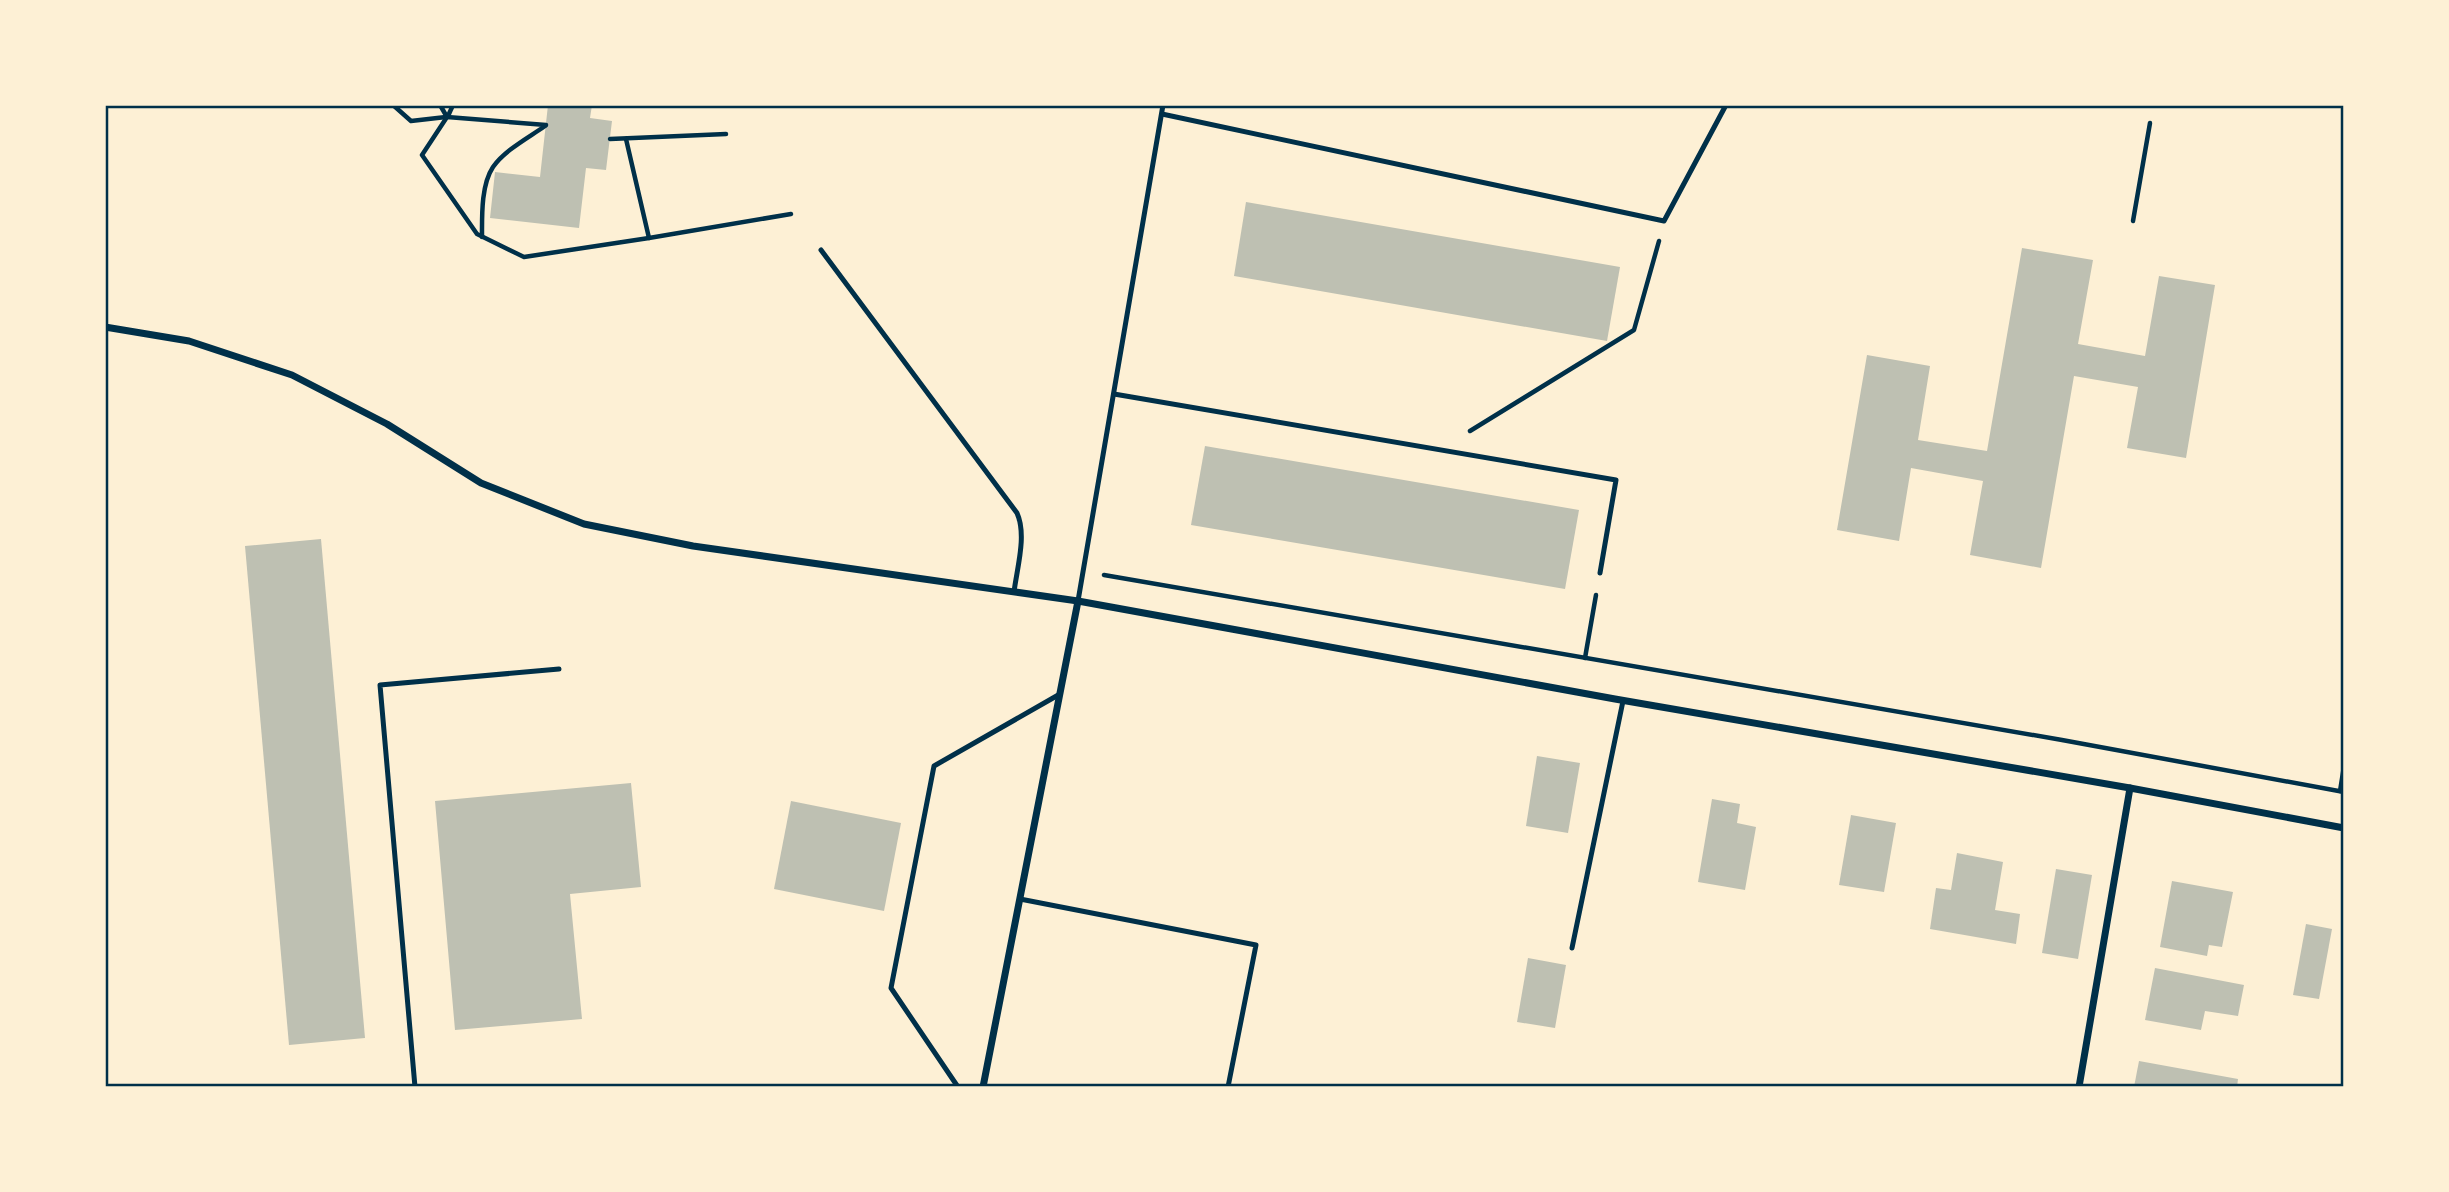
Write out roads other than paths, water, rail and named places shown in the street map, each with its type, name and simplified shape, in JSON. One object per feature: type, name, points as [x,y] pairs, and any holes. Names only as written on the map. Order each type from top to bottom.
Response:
[{"type":"street","points":[[105,327],[189,341],[292,375],[387,424],[481,484],[584,524],[693,546],[1079,601],[1623,701],[2130,788],[2344,828]]},
{"type":"street","points":[[983,1087],[1079,601]]},
{"type":"street","points":[[2079,1087],[2130,788]]},
{"type":"lane","points":[[1079,601],[1163,105]]},
{"type":"lane","points":[[1162,114],[1664,221],[1726,105]]},
{"type":"lane","points":[[821,250],[1021,520],[1014,592]]},
{"type":"lane","points":[[1114,394],[1616,480],[1600,573]]},
{"type":"lane","points":[[415,1087],[380,685],[559,669]]},
{"type":"lane","points":[[958,1087],[891,988],[934,766],[1060,694]]},
{"type":"lane","points":[[1572,948],[1623,701]]},
{"type":"lane","points":[[1020,899],[1256,946],[1228,1087]]}]
